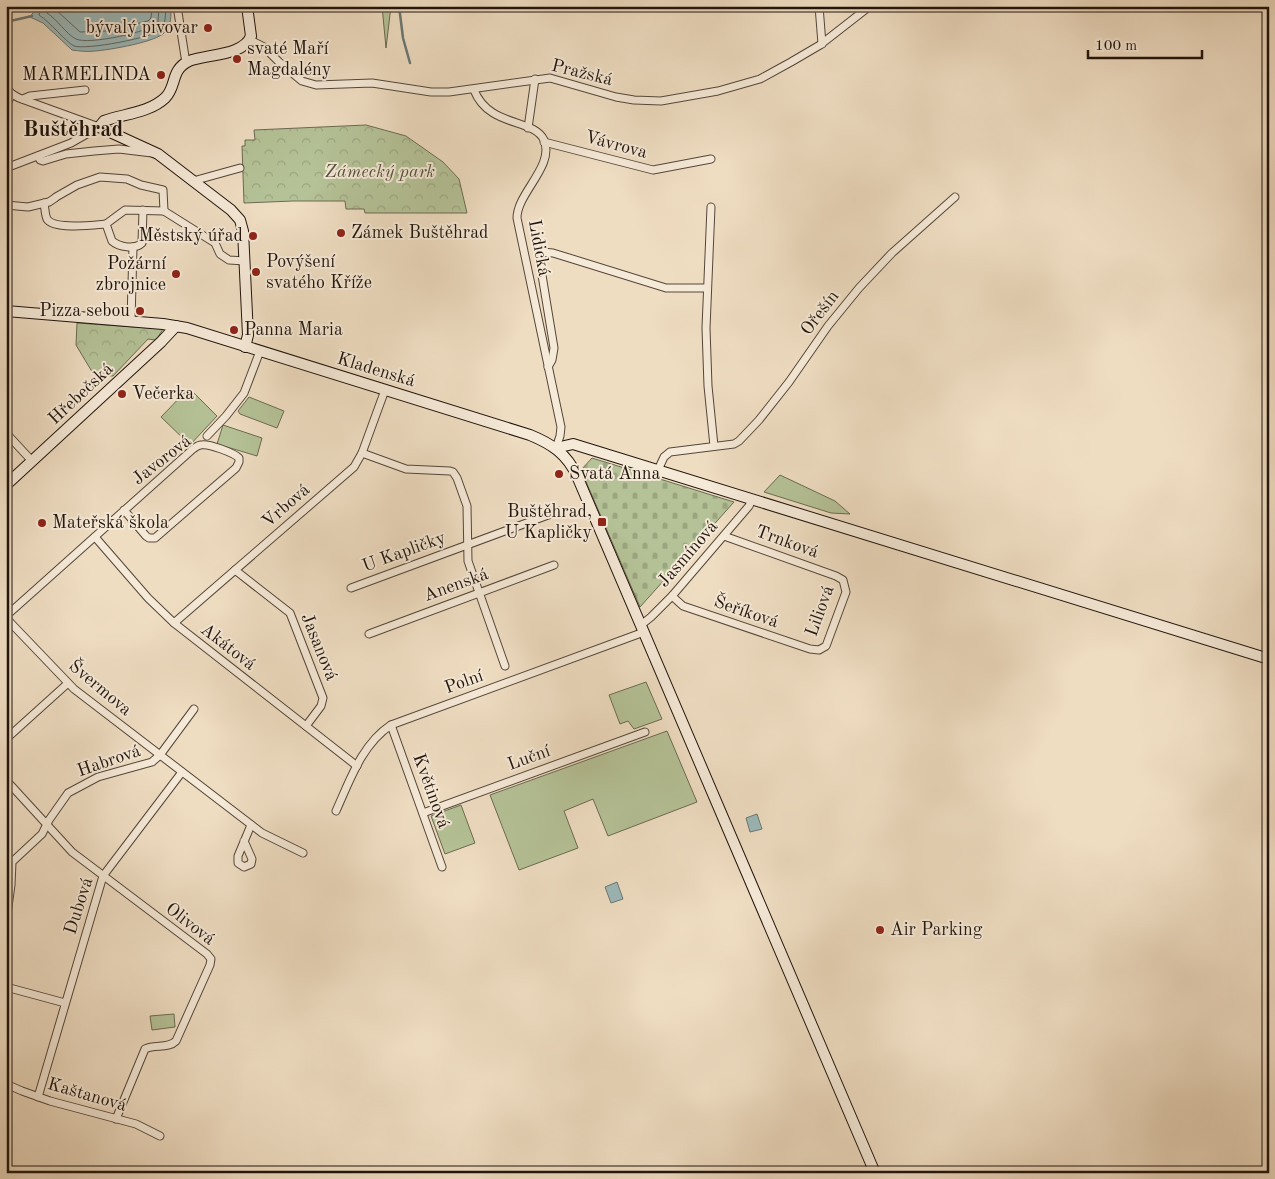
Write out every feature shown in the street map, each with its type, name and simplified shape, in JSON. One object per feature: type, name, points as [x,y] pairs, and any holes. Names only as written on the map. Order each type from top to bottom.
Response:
[{"type":"street","points":[[177,6],[186,63]]},
{"type":"street","points":[[6,168],[70,143],[110,119],[145,109],[161,102],[168,95],[177,70],[186,63],[195,59],[232,51],[250,40],[251,33],[247,6]]},
{"type":"street","points":[[819,6],[822,44]]},
{"type":"street","name":"Pražská","points":[[250,40],[264,47],[302,81],[310,84],[372,83],[438,92],[474,90],[535,79],[555,78],[616,97],[646,101],[672,100],[753,82],[822,44],[870,6]]},
{"type":"street","points":[[528,128],[535,79]]},
{"type":"street","points":[[6,88],[9,95],[6,105]]},
{"type":"street","points":[[23,99],[30,96],[85,90]]},
{"type":"street","points":[[474,90],[479,101],[491,113],[538,133],[544,142]]},
{"type":"street","points":[[9,95],[99,127],[154,152],[231,210],[240,220],[243,231],[248,335],[244,347]]},
{"type":"street","name":"Vávrova","points":[[544,142],[653,170],[711,159]]},
{"type":"street","name":"Lidická","points":[[544,142],[544,161],[518,208],[517,218],[561,427],[556,448]]},
{"type":"street","points":[[38,156],[43,161],[66,154],[94,150],[119,149],[146,153],[154,152]]},
{"type":"street","points":[[193,181],[240,168]]},
{"type":"street","points":[[6,205],[25,207],[44,203],[96,177],[125,179],[142,186],[163,190],[164,211]]},
{"type":"street","name":"Ořešín","points":[[658,470],[664,457],[670,452],[737,443],[744,437],[789,382],[828,326],[859,288],[892,253],[955,197]]},
{"type":"street","points":[[44,203],[47,218],[51,222],[74,226],[106,224],[123,211],[164,211],[216,243],[219,253],[229,260],[245,260]]},
{"type":"street","points":[[711,207],[706,288],[708,372],[714,446]]},
{"type":"street","points":[[106,224],[113,243],[123,246],[140,246],[142,241],[142,210]]},
{"type":"street","points":[[131,321],[133,247]]},
{"type":"street","name":"Lidická","points":[[548,366],[552,360],[554,348],[540,263],[542,252],[553,253],[666,288],[706,288]]},
{"type":"street","name":"Kladenská","points":[[6,311],[176,326],[530,435],[556,448]]},
{"type":"street","name":"Hřebečská","points":[[6,485],[176,326]]},
{"type":"street","name":"Javorová","points":[[207,436],[244,393],[260,351]]},
{"type":"street","name":"Vrbová","points":[[174,623],[354,467],[362,453],[385,390]]},
{"type":"street","points":[[6,433],[32,461]]},
{"type":"street","points":[[556,448],[569,444],[577,445],[1269,659]]},
{"type":"street","name":"Javorová","points":[[6,617],[124,510],[197,446],[206,445],[234,454],[239,458],[236,468],[155,538],[146,536],[124,510]]},
{"type":"street","points":[[556,448],[566,457],[574,470],[875,1173]]},
{"type":"street","name":"U Kapličky","points":[[362,453],[406,469],[453,472],[457,478],[468,510],[467,559],[505,666]]},
{"type":"street","name":"Jasmínová","points":[[642,628],[724,536],[749,506],[752,499]]},
{"type":"street","name":"U Kapličky","points":[[351,588],[559,511]]},
{"type":"street","name":"Trnková","points":[[724,536],[840,578]]},
{"type":"street","name":"Akátová","points":[[95,537],[148,598],[174,623],[356,766]]},
{"type":"street","name":"Anenská","points":[[369,634],[554,565]]},
{"type":"street","name":"Jasanová","points":[[235,570],[292,615],[323,698],[321,706],[306,726]]},
{"type":"street","name":"Liliová","points":[[814,650],[823,648],[828,643],[843,602],[846,588],[843,580],[840,578]]},
{"type":"street","name":"Šeříková","points":[[672,596],[684,606],[814,650]]},
{"type":"street","name":"Švermova","points":[[6,617],[67,684],[182,772]]},
{"type":"street","name":"Polní","points":[[336,811],[356,766],[373,741],[391,725],[642,628]]},
{"type":"street","points":[[6,739],[67,684]]},
{"type":"street","points":[[160,755],[194,709]]},
{"type":"street","name":"Květinová","points":[[391,725],[442,867]]},
{"type":"street","name":"Luční","points":[[423,813],[645,732]]},
{"type":"street","name":"Habrová","points":[[6,922],[12,885],[12,862],[42,834],[64,797],[72,790],[98,777],[149,763],[160,755]]},
{"type":"street","points":[[182,772],[268,836],[303,854]]},
{"type":"street","name":"Dubová","points":[[38,1097],[103,876],[182,772]]},
{"type":"street","name":"Olivová","points":[[6,780],[72,852],[207,954],[211,959],[175,1043],[145,1049],[116,1118]]},
{"type":"street","points":[[244,842],[252,825]]},
{"type":"street","points":[[6,987],[65,1003]]},
{"type":"street","name":"Kaštanová","points":[[6,1084],[38,1097],[136,1124],[160,1136]]},
{"type":"green space","points":[[382,6],[391,6],[386,48]]},
{"type":"green space","name":"Zámecký park","points":[[366,125],[406,136],[443,162],[459,179],[467,213],[365,213],[364,209],[346,209],[345,201],[244,203],[242,146],[245,146],[245,140],[255,140],[254,130]]},
{"type":"green space","points":[[77,323],[163,329],[156,340],[148,339],[113,376],[94,375],[76,345]]},
{"type":"green space","points":[[189,388],[217,416],[190,445],[161,417]]},
{"type":"green space","points":[[249,397],[284,411],[277,428],[240,414],[238,411]]},
{"type":"green space","points":[[223,425],[262,438],[257,456],[217,444]]},
{"type":"green space","points":[[592,458],[734,502],[640,607],[581,470]]},
{"type":"green space","points":[[780,475],[835,501],[850,514],[831,513],[764,492]]},
{"type":"green space","points":[[646,682],[662,719],[634,729],[628,721],[620,724],[609,695]]},
{"type":"green space","points":[[667,731],[697,802],[608,836],[593,799],[564,811],[578,848],[519,870],[490,795]]},
{"type":"green space","points":[[461,805],[475,843],[445,854],[431,816]]},
{"type":"green space","points":[[174,1014],[175,1027],[152,1030],[150,1016]]},
{"type":"water","points":[[38,6],[170,6],[171,16],[169,26],[165,32],[153,39],[121,47],[83,51],[72,50],[43,23],[30,17]]},
{"type":"water","points":[[757,814],[762,829],[750,832],[746,818]]},
{"type":"water","points":[[617,882],[623,899],[611,903],[605,887]]},
{"type":"waterway","points":[[399,6],[403,38],[410,63]]},
{"type":"waterway","points":[[6,22],[32,16]]},
{"type":"place","name":"bývalý pivovar","points":[[208,28]]},
{"type":"place","name":"svaté Maří Magdalény","points":[[237,59]]},
{"type":"place","name":"MARMELINDA","points":[[161,75]]},
{"type":"place","name":"Zámek Buštěhrad","points":[[341,233]]},
{"type":"place","name":"Městský úřad","points":[[253,236]]},
{"type":"place","name":"Povýšení svatého Kříže","points":[[256,272]]},
{"type":"place","name":"Požární zbrojnice","points":[[176,274]]},
{"type":"place","name":"Pizza sebou","points":[[140,311]]},
{"type":"place","name":"Panna Maria","points":[[234,330]]},
{"type":"place","name":"Večerka","points":[[122,394]]},
{"type":"place","name":"Svatá Anna","points":[[559,474]]},
{"type":"place","name":"Buštěhrad, U Kapličky","points":[[602,522]]},
{"type":"place","name":"Mateřská škola","points":[[42,523]]},
{"type":"place","name":"Air Parking","points":[[880,930]]},
{"type":"district","name":"Buštěhrad","points":[[73,130]]}]
